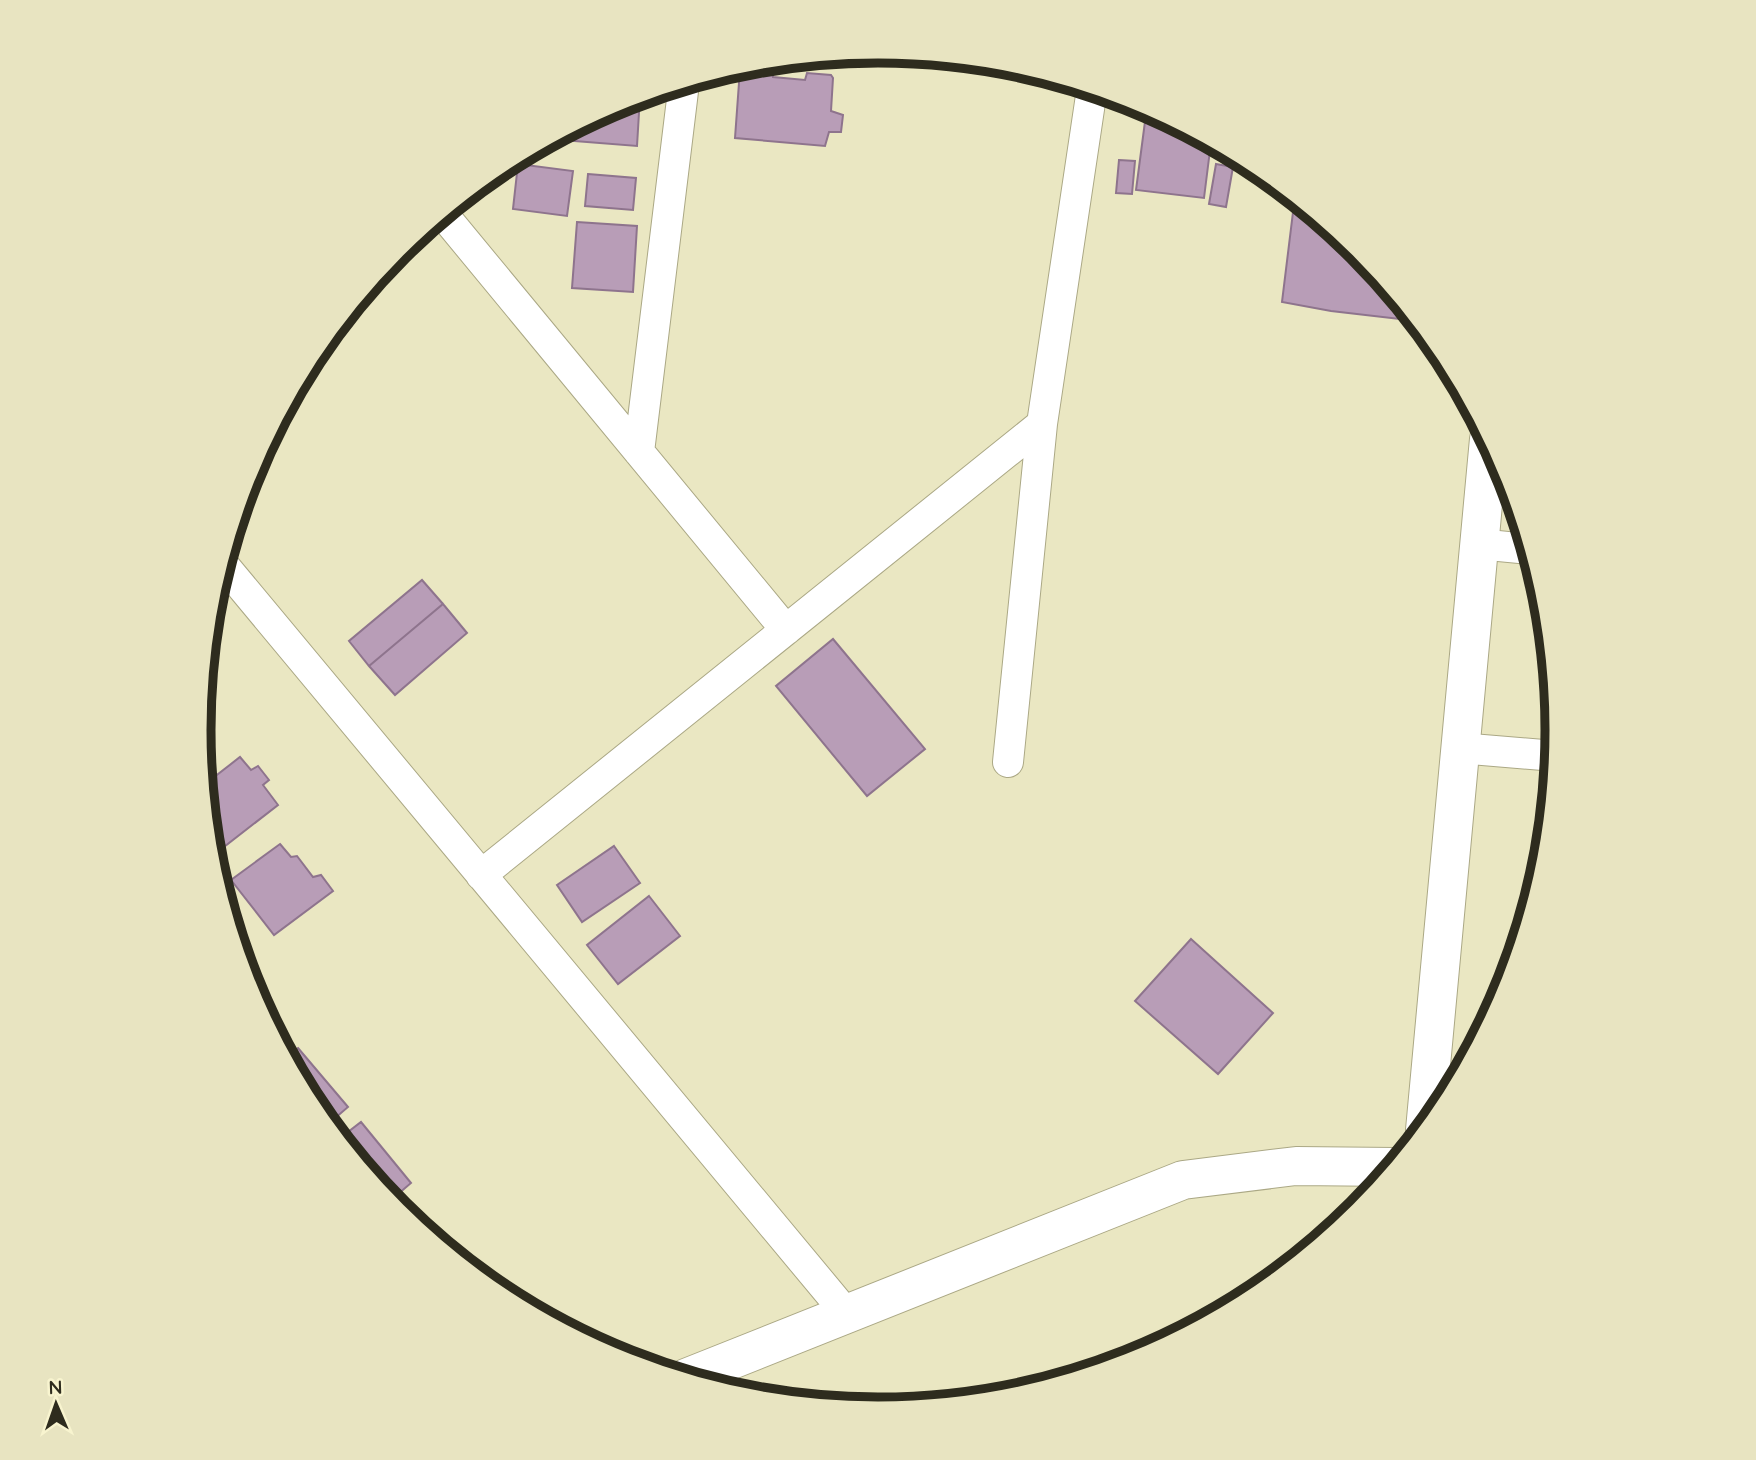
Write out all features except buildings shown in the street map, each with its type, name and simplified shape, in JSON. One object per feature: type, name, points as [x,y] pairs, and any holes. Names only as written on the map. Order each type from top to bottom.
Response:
[{"type":"street","points":[[639,452],[683,92]]},
{"type":"street","points":[[1008,762],[1042,424],[1091,98]]},
{"type":"street","points":[[448,221],[786,630]]},
{"type":"street","points":[[481,875],[1042,424]]},
{"type":"street","points":[[1426,1111],[1487,459]]},
{"type":"street","points":[[1478,544],[1518,545]]},
{"type":"street","points":[[230,573],[846,1313]]},
{"type":"street","points":[[1459,748],[1544,755]]},
{"type":"street","points":[[700,1372],[1183,1180],[1296,1166],[1382,1167]]}]
